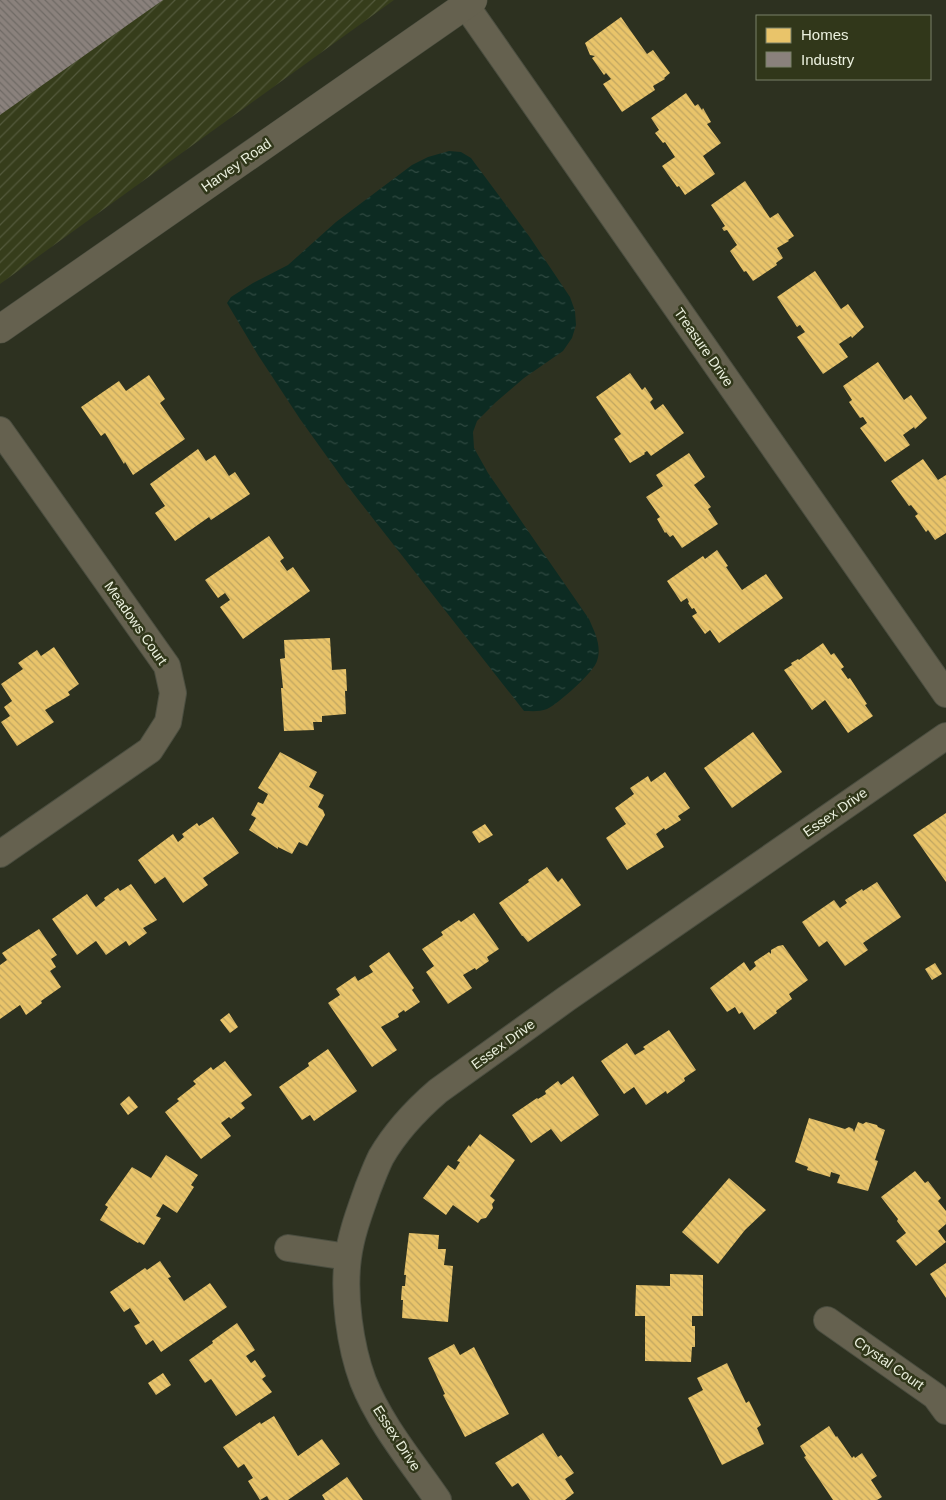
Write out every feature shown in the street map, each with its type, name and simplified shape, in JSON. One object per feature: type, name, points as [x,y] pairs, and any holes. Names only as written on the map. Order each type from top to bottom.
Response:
[{"type":"street","name":"Harvey Road","points":[[0,329],[467,2]]},
{"type":"street","name":"Treasure Drive","points":[[467,2],[946,694]]},
{"type":"street","name":"Meadows Court","points":[[0,430],[167,666],[173,693],[168,722],[150,750],[0,854]]},
{"type":"street","name":"Essex Drive","points":[[438,1500],[375,1406],[364,1382],[352,1339],[347,1298],[348,1257],[358,1216],[381,1158],[402,1127],[433,1096],[566,999],[946,736]]},
{"type":"street","points":[[288,1248],[348,1257]]},
{"type":"street","name":"Crystal Court","points":[[827,1320],[936,1396],[946,1411]]},
{"type":"shaded area","points":[[0,0],[394,0],[0,284]]},
{"type":"water","points":[[449,151],[461,152],[471,158],[529,236],[570,297],[575,311],[576,325],[572,338],[563,351],[524,378],[496,402],[477,421],[473,432],[474,448],[488,473],[589,619],[597,640],[599,650],[594,666],[559,701],[541,711],[524,711],[353,493],[300,419],[227,303],[231,297],[253,283],[288,265],[336,222],[412,165],[428,157]]},
{"type":"building: Homes","points":[[621,17],[647,54],[653,50],[670,73],[665,79],[653,86],[655,90],[622,112],[603,84],[611,79],[606,73],[604,75],[592,58],[595,56],[590,55],[585,43]]},
{"type":"building: Homes","points":[[686,93],[695,106],[698,104],[702,110],[703,108],[711,122],[707,124],[721,143],[703,156],[715,174],[685,195],[662,166],[675,157],[665,142],[663,143],[655,133],[659,130],[651,118]]},
{"type":"building: Homes","points":[[745,181],[770,218],[778,213],[794,236],[777,248],[783,258],[776,263],[777,265],[753,281],[746,271],[744,272],[730,251],[737,245],[727,230],[724,231],[722,228],[725,226],[711,205]]},
{"type":"building: Homes","points":[[815,271],[841,309],[848,304],[864,327],[852,338],[851,336],[839,344],[848,357],[823,374],[797,337],[805,332],[800,325],[797,327],[777,297]]},
{"type":"building: Homes","points":[[878,362],[904,400],[911,395],[927,418],[915,429],[914,427],[903,435],[910,445],[885,462],[860,428],[867,423],[863,417],[860,418],[849,402],[852,400],[843,386]]},
{"type":"building: Homes","points":[[630,373],[642,390],[645,387],[653,399],[650,402],[655,410],[663,404],[684,433],[651,456],[647,451],[630,463],[614,439],[621,434],[596,397]]},
{"type":"building: Homes","points":[[149,375],[165,399],[160,403],[185,439],[133,475],[105,433],[101,436],[81,407],[119,381],[126,391]]},
{"type":"building: Homes","points":[[198,449],[206,461],[215,455],[229,476],[235,472],[250,494],[211,520],[209,517],[175,541],[155,513],[165,506],[150,484]]},
{"type":"building: Homes","points":[[689,453],[705,477],[694,485],[711,507],[708,509],[718,524],[682,548],[673,535],[670,537],[665,533],[657,519],[660,517],[646,497],[663,486],[656,475]]},
{"type":"building: Homes","points":[[923,459],[938,480],[946,475],[946,533],[935,540],[928,530],[926,532],[915,516],[918,514],[911,505],[909,506],[891,481]]},
{"type":"building: Homes","points":[[269,536],[284,558],[280,561],[287,571],[293,567],[310,591],[243,639],[220,607],[230,600],[225,593],[218,598],[205,580]]},
{"type":"building: Homes","points":[[717,550],[742,590],[766,574],[783,598],[719,643],[710,630],[705,634],[692,616],[697,613],[688,603],[687,598],[681,602],[667,581],[703,556],[705,559]]},
{"type":"building: Homes","points":[[330,638],[332,670],[346,669],[346,714],[322,716],[322,722],[313,722],[314,730],[284,731],[280,659],[285,658],[284,640]]},
{"type":"building: Homes","points":[[823,643],[831,655],[834,653],[844,667],[841,669],[848,679],[850,678],[873,716],[848,733],[825,700],[812,710],[784,670],[792,665],[791,663],[799,660]]},
{"type":"building: Homes","points":[[54,647],[79,684],[68,692],[70,695],[45,710],[54,722],[17,746],[1,722],[10,716],[4,707],[12,701],[1,684],[23,669],[18,663],[37,650],[41,656]]},
{"type":"building: Homes","points":[[753,732],[782,772],[732,808],[704,768]]},
{"type":"building: Homes","points":[[280,752],[317,772],[309,787],[324,795],[318,807],[323,810],[325,815],[307,846],[299,842],[292,854],[278,847],[278,849],[249,830],[256,818],[251,815],[258,802],[263,804],[268,794],[258,788]]},
{"type":"building: Homes","points":[[665,772],[690,808],[678,816],[681,820],[656,834],[664,847],[627,870],[606,838],[626,824],[615,808],[634,794],[630,788],[648,776],[651,782]]},
{"type":"building: Homes","points":[[946,813],[946,882],[913,835]]},
{"type":"building: Homes","points":[[213,817],[239,853],[203,878],[208,885],[183,903],[165,877],[155,884],[138,860],[173,834],[178,842],[184,837],[182,834],[197,823],[199,826]]},
{"type":"building: Homes","points":[[485,824],[493,835],[479,843],[472,832]]},
{"type":"building: Homes","points":[[547,867],[558,882],[562,878],[581,905],[528,942],[499,903]]},
{"type":"building: Homes","points":[[877,882],[901,917],[863,943],[868,950],[845,966],[827,941],[819,947],[802,922],[834,900],[840,908],[847,903],[845,900]]},
{"type":"building: Homes","points":[[131,884],[157,920],[143,928],[147,933],[129,946],[126,941],[106,955],[96,941],[77,955],[52,919],[87,894],[96,907],[105,900],[104,898],[118,888],[120,891]]},
{"type":"building: Homes","points":[[474,913],[499,949],[487,957],[489,961],[476,970],[475,968],[463,975],[472,988],[448,1004],[426,972],[434,966],[422,949],[443,935],[441,932]]},
{"type":"building: Homes","points":[[39,929],[57,955],[51,959],[56,967],[50,971],[61,987],[41,1001],[42,1003],[26,1015],[20,1005],[0,1019],[0,965],[7,960],[2,953]]},
{"type":"building: Homes","points":[[783,945],[808,980],[789,994],[792,999],[776,1011],[777,1013],[754,1030],[742,1012],[739,1014],[735,1007],[727,1012],[710,988],[744,962],[750,971],[756,966],[754,962],[769,952],[771,954],[771,950]]},
{"type":"building: Homes","points":[[389,952],[414,988],[412,990],[420,1002],[405,1012],[404,1010],[398,1014],[399,1017],[381,1027],[397,1050],[372,1067],[328,1003],[340,995],[336,989],[355,976],[358,981],[373,972],[369,966]]},
{"type":"building: Homes","points":[[935,963],[942,974],[932,980],[925,969]]},
{"type":"building: Homes","points":[[229,1013],[238,1027],[230,1033],[220,1020]]},
{"type":"building: Homes","points":[[669,1030],[696,1070],[667,1094],[666,1091],[646,1105],[634,1087],[624,1094],[601,1061],[627,1043],[635,1055],[645,1049],[643,1047]]},
{"type":"building: Homes","points":[[328,1049],[357,1091],[314,1121],[310,1115],[302,1120],[279,1087],[309,1066],[308,1063]]},
{"type":"building: Homes","points":[[225,1061],[252,1095],[241,1103],[245,1108],[231,1119],[229,1117],[221,1123],[231,1136],[201,1159],[165,1112],[179,1101],[177,1099],[196,1084],[193,1081],[211,1067],[213,1070]]},
{"type":"building: Homes","points":[[573,1076],[599,1115],[561,1142],[551,1129],[531,1143],[512,1115],[546,1094],[545,1091],[558,1081],[561,1085]]},
{"type":"building: Homes","points":[[129,1096],[138,1107],[128,1115],[120,1104]]},
{"type":"building: Homes","points":[[809,1118],[845,1129],[849,1127],[854,1132],[858,1122],[877,1125],[885,1130],[875,1160],[878,1161],[868,1191],[837,1183],[840,1175],[831,1172],[830,1177],[807,1170],[808,1167],[795,1162]]},
{"type":"building: Homes","points":[[480,1134],[515,1160],[490,1196],[495,1200],[492,1204],[493,1208],[486,1218],[481,1219],[478,1223],[453,1205],[446,1215],[423,1198],[448,1165],[455,1170],[460,1162],[457,1161]]},
{"type":"building: Homes","points":[[166,1155],[198,1175],[191,1185],[194,1187],[177,1213],[163,1204],[156,1216],[161,1218],[144,1245],[100,1220],[108,1207],[105,1205],[132,1167],[151,1178]]},
{"type":"building: Homes","points":[[915,1171],[925,1183],[928,1181],[941,1198],[938,1201],[946,1211],[946,1224],[938,1231],[946,1242],[916,1266],[896,1241],[906,1233],[881,1197]]},
{"type":"building: Homes","points":[[729,1178],[766,1210],[745,1230],[718,1264],[682,1232]]},
{"type":"building: Homes","points":[[409,1233],[439,1235],[438,1249],[446,1249],[444,1265],[453,1266],[448,1322],[402,1318],[402,1286],[405,1286],[406,1275],[404,1275]]},
{"type":"building: Homes","points":[[160,1261],[171,1277],[168,1278],[184,1301],[210,1283],[227,1307],[161,1352],[153,1340],[146,1345],[134,1326],[140,1323],[130,1308],[124,1312],[110,1292],[145,1268],[147,1270]]},
{"type":"building: Homes","points":[[946,1263],[946,1298],[930,1274]]},
{"type":"building: Homes","points":[[670,1274],[703,1275],[703,1316],[692,1316],[692,1326],[695,1326],[695,1347],[692,1347],[691,1362],[645,1361],[645,1316],[635,1316],[636,1285],[670,1286]]},
{"type":"building: Homes","points":[[237,1323],[255,1350],[246,1356],[251,1363],[255,1360],[266,1376],[262,1379],[272,1392],[236,1416],[211,1379],[205,1383],[189,1360]]},
{"type":"building: Homes","points":[[454,1344],[460,1355],[474,1347],[509,1414],[465,1437],[443,1395],[445,1394],[428,1358]]},
{"type":"building: Homes","points":[[727,1363],[746,1403],[749,1401],[761,1425],[757,1428],[764,1444],[722,1465],[688,1398],[703,1390],[697,1378]]},
{"type":"building: Homes","points":[[163,1373],[171,1385],[156,1395],[148,1383]]},
{"type":"building: Homes","points":[[274,1416],[298,1456],[322,1439],[340,1464],[288,1500],[269,1500],[267,1496],[260,1500],[248,1481],[253,1478],[244,1464],[238,1468],[223,1447],[260,1422],[261,1424]]},
{"type":"building: Homes","points":[[829,1426],[852,1458],[862,1453],[877,1476],[871,1480],[882,1497],[877,1500],[833,1500],[804,1457],[806,1456],[800,1446]]},
{"type":"building: Homes","points":[[543,1433],[558,1457],[561,1455],[574,1473],[565,1479],[574,1493],[565,1500],[530,1500],[518,1483],[512,1487],[495,1463]]},
{"type":"building: Homes","points":[[347,1477],[363,1500],[325,1500],[322,1495]]},
{"type":"building: Industry","points":[[0,0],[163,0],[0,115]]}]
